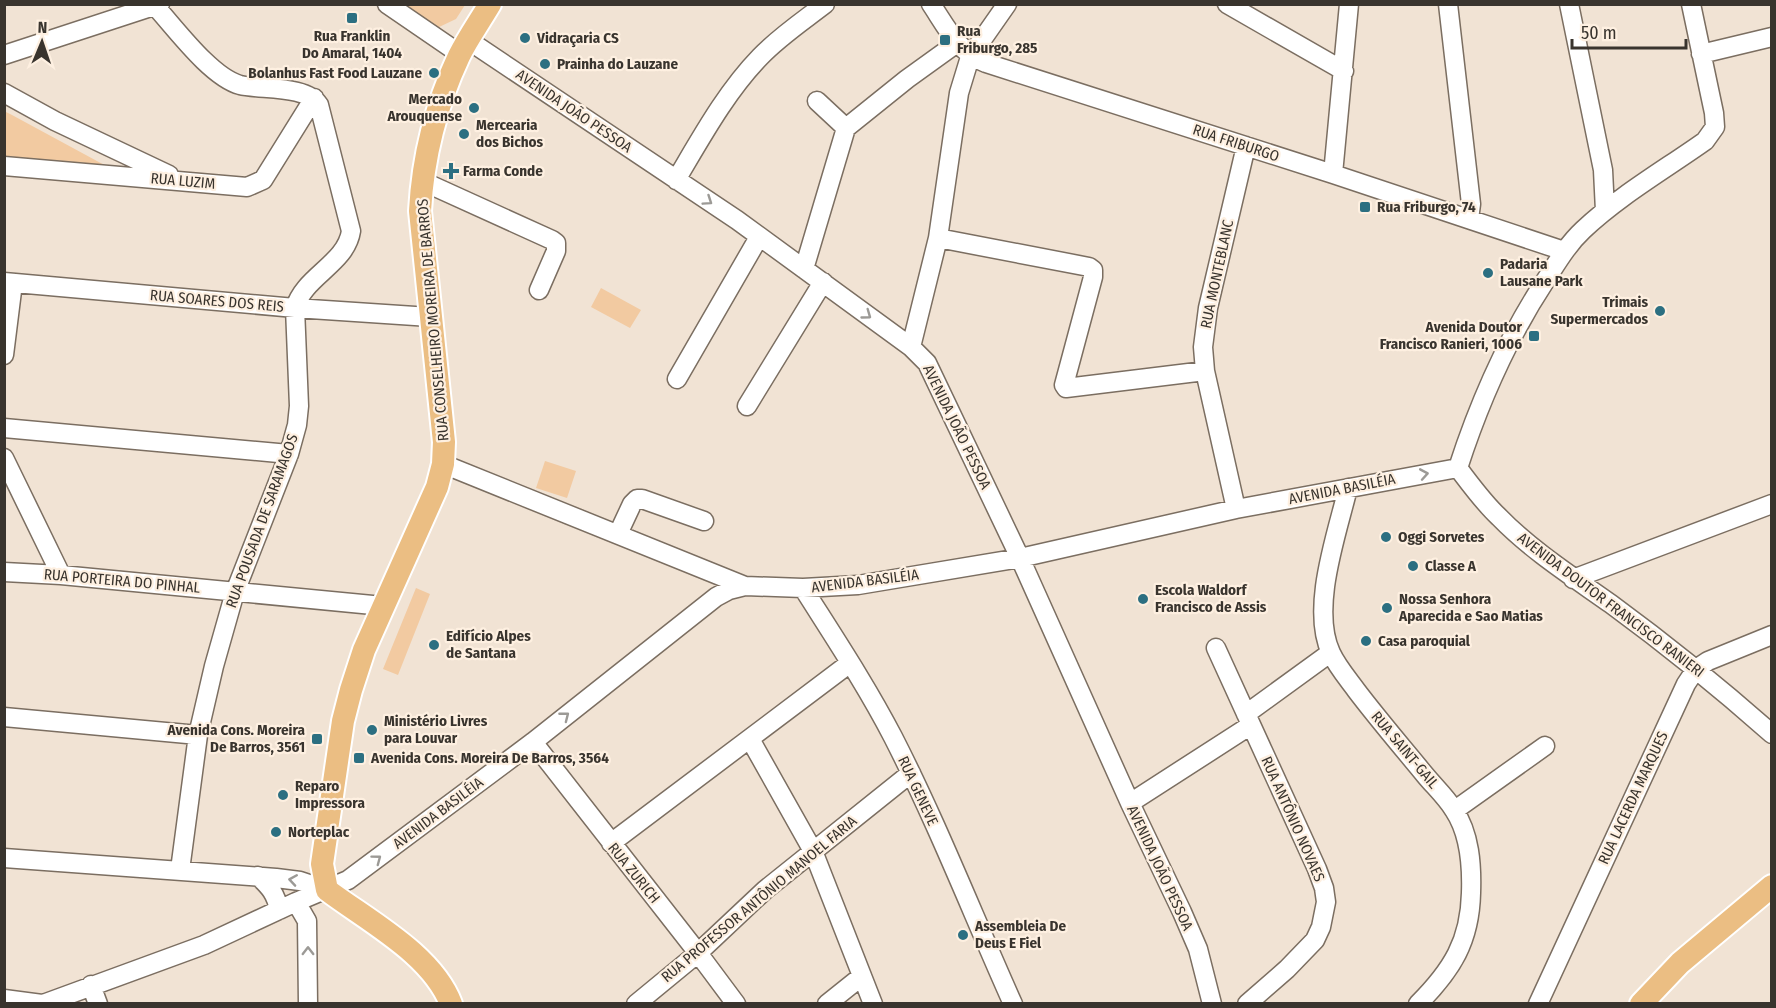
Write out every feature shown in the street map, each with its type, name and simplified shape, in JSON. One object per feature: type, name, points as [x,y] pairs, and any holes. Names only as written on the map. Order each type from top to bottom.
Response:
[{"type":"main road","name":"RUA CONSELHEIRO MOREIRA DE BARROS","points":[[327,890],[322,864],[343,721],[364,650],[437,487],[443,464],[442,418],[420,211],[422,180],[441,96],[464,47],[490,4]]},
{"type":"main road","points":[[1641,1004],[1680,963],[1772,886]]},
{"type":"main road","points":[[327,890],[412,952],[432,972],[447,993],[451,1004]]},
{"type":"street","points":[[112,4],[129,14]]},
{"type":"street","name":"AVENIDA JOÃO PESSOA","points":[[387,4],[464,47],[676,180],[823,282],[911,347],[927,363],[1020,558],[1198,949],[1212,1004]]},
{"type":"street","points":[[676,180],[735,87],[759,58],[775,42],[825,4]]},
{"type":"street","name":"RUA FRIBURGO","points":[[931,4],[957,43],[970,57],[1564,251]]},
{"type":"street","points":[[911,347],[938,238],[959,93],[970,57],[1006,4]]},
{"type":"street","points":[[1227,4],[1344,72]]},
{"type":"street","points":[[1333,174],[1349,4]]},
{"type":"street","points":[[1448,4],[1471,204],[1469,219]]},
{"type":"street","points":[[1569,4],[1605,183],[1605,211]]},
{"type":"street","points":[[1458,468],[1484,393],[1506,347],[1538,290],[1564,251],[1605,211],[1705,141],[1715,127],[1714,112],[1691,4]]},
{"type":"street","points":[[4,55],[157,5],[213,69],[227,80],[250,87],[291,91],[314,98],[319,105],[351,231],[346,248],[307,287],[298,299],[295,308]]},
{"type":"street","points":[[1701,54],[1772,37]]},
{"type":"street","points":[[804,269],[846,128],[907,79],[957,43]]},
{"type":"street","points":[[4,93],[55,121],[178,180]]},
{"type":"street","name":"RUA LUZIM","points":[[4,166],[247,187],[263,180],[314,98]]},
{"type":"street","points":[[817,100],[846,128]]},
{"type":"street","name":"RUA MONTEBLANC","points":[[1236,509],[1205,371],[1203,346],[1207,316],[1246,146]]},
{"type":"street","points":[[422,180],[556,243],[556,251],[539,290]]},
{"type":"street","points":[[1605,183],[1624,197]]},
{"type":"street","points":[[677,379],[759,237]]},
{"type":"street","points":[[938,238],[1089,267],[1093,270],[1094,277],[1065,388],[1205,371]]},
{"type":"street","points":[[4,355],[9,282]]},
{"type":"street","name":"RUA SOARES DOS REIS","points":[[9,282],[295,308],[430,317]]},
{"type":"street","points":[[747,406],[823,282]]},
{"type":"street","name":"RUA POUSADA DE SARAMAGOS","points":[[180,870],[198,735],[214,666],[235,592],[289,454],[297,425],[299,406],[295,308]]},
{"type":"street","points":[[4,428],[289,454]]},
{"type":"street","points":[[4,458],[61,574]]},
{"type":"street","points":[[443,464],[745,586]]},
{"type":"street","name":"AVENIDA BASILÉIA","points":[[42,1004],[204,945],[348,880],[533,742],[716,597],[729,590],[745,586],[803,588],[858,585],[1020,558],[1236,509],[1458,468]]},
{"type":"street","name":"AVENIDA DOUTOR FRANCISCO RANIERI","points":[[1458,468],[1500,519],[1573,579],[1696,669],[1772,734]]},
{"type":"street","name":"RUA SAINT-GAIL","points":[[1348,488],[1324,602],[1324,623],[1330,652],[1373,713],[1455,810],[1467,840],[1472,868],[1468,930],[1448,970],[1418,1004]]},
{"type":"street","points":[[618,534],[632,504],[637,499],[704,521]]},
{"type":"street","points":[[1573,579],[1772,504]]},
{"type":"street","name":"RUA PORTEIRA DO PINHAL","points":[[4,572],[61,574],[383,606]]},
{"type":"street","name":"RUA GENEVE","points":[[803,588],[850,663],[911,772],[1013,1004]]},
{"type":"street","points":[[1696,669],[1708,661],[1772,634]]},
{"type":"street","name":"RUA ANTÔNIO NOVAES","points":[[1216,648],[1317,869],[1326,902],[1321,927],[1315,940],[1287,969],[1247,1004]]},
{"type":"street","points":[[1130,803],[1249,719],[1330,652]]},
{"type":"street","points":[[611,843],[850,663]]},
{"type":"street","name":"RUA LACERDA MARQUES","points":[[1538,1004],[1680,695],[1696,669]]},
{"type":"street","points":[[4,717],[198,735]]},
{"type":"street","points":[[750,739],[813,851],[873,1004]]},
{"type":"street","name":"RUA ZURICH","points":[[533,742],[736,1004]]},
{"type":"street","points":[[1455,810],[1545,746]]},
{"type":"street","name":"RUA PROFESSOR ANTÔNIO MANOEL FARIA","points":[[636,1004],[698,953],[765,890],[911,772]]},
{"type":"street","points":[[4,858],[258,876],[300,881],[327,890]]},
{"type":"street","points":[[258,876],[272,888],[279,910]]},
{"type":"street","points":[[296,902],[307,921],[308,1004]]},
{"type":"street","points":[[827,1004],[862,976]]},
{"type":"street","points":[[91,985],[98,1004]]},
{"type":"street","points":[[4,999],[42,1004]]},
{"type":"shaded area","points":[[404,5],[465,5],[456,19],[437,28]]},
{"type":"shaded area","points":[[4,111],[12,115],[108,167],[5,156]]},
{"type":"shaded area","points":[[601,288],[641,310],[630,328],[591,307]]},
{"type":"shaded area","points":[[545,461],[576,471],[567,498],[536,488]]},
{"type":"shaded area","points":[[416,588],[430,594],[398,675],[383,669]]},
{"type":"place","name":"Rua Franklin Do Amaral, 1404","points":[[352,18]]},
{"type":"place","name":"Vidraçaria CS","points":[[525,38]]},
{"type":"place","name":"Rua Friburgo, 285","points":[[945,40]]},
{"type":"place","name":"Prainha do Lauzane","points":[[545,64]]},
{"type":"place","name":"Bolanhus Fast Food Lauzane","points":[[434,73]]},
{"type":"place","name":"Mercado Arouquense","points":[[474,108]]},
{"type":"place","name":"Mercearia dos Bichos","points":[[464,134]]},
{"type":"place","name":"Farma Conde","points":[[451,171]]},
{"type":"place","name":"Rua Friburgo, 74","points":[[1365,207]]},
{"type":"place","name":"Padaria Lausane Park","points":[[1488,273]]},
{"type":"place","name":"Trimais Supermercados","points":[[1660,311]]},
{"type":"place","name":"Avenida Doutor Francisco Ranieri, 1006","points":[[1534,336]]},
{"type":"place","name":"Oggi Sorvetes","points":[[1386,537]]},
{"type":"place","name":"Classe A","points":[[1413,566]]},
{"type":"place","name":"Escola Waldorf Francisco de Assis","points":[[1143,599]]},
{"type":"place","name":"Nossa Senhora Aparecida e Sao Matias","points":[[1387,608]]},
{"type":"place","name":"Casa paroquial","points":[[1366,641]]},
{"type":"place","name":"Edifício Alpes de Santana","points":[[434,645]]},
{"type":"place","name":"Ministério Livres para Louvar","points":[[372,730]]},
{"type":"place","name":"Avenida Cons. Moreira De Barros, 3561","points":[[317,739]]},
{"type":"place","name":"Avenida Cons. Moreira De Barros, 3564","points":[[359,758]]},
{"type":"place","name":"Reparo Impressora","points":[[283,795]]},
{"type":"place","name":"Norteplac","points":[[276,832]]},
{"type":"place","name":"Assembleia De Deus E Fiel","points":[[963,935]]}]
